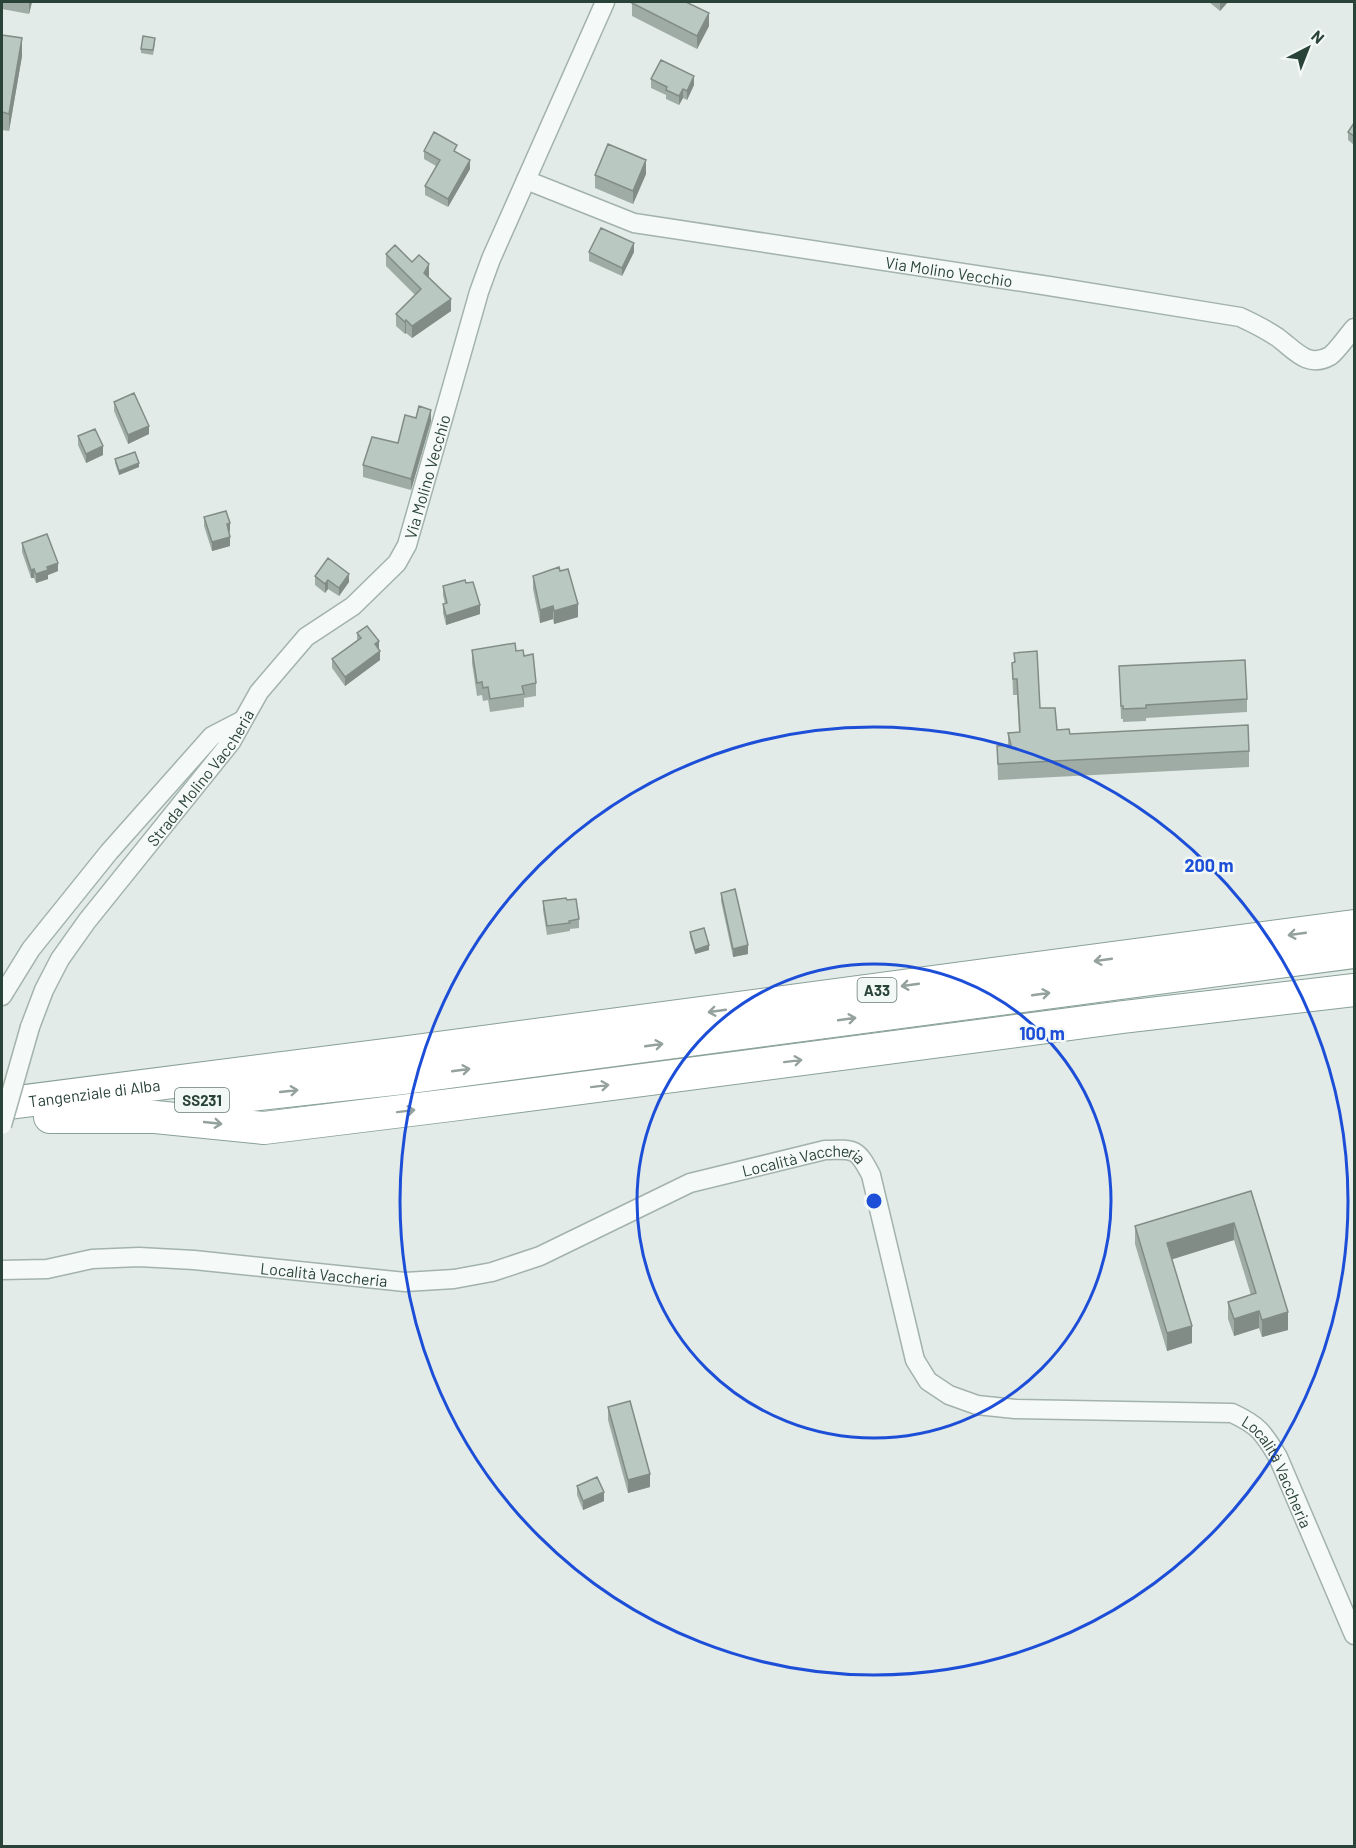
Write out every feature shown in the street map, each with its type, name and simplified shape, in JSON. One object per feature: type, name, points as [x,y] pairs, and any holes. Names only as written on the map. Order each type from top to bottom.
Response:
[{"type":"highway","name":"A33","points":[[401,1065],[1354,926]]},
{"type":"highway","name":"A33","points":[[401,1065],[1354,952]]},
{"type":"highway","points":[[50,1117],[155,1117],[264,1128],[1123,1017],[1354,990]]},
{"type":"highway","name":"Tangenziale di Alba","points":[[2,1104],[401,1065]]},
{"type":"highway","name":"SS231","points":[[2,1125],[401,1065]]},
{"type":"street","name":"Via Molino Vecchio","points":[[243,720],[259,692],[306,637],[353,606],[397,563],[407,545],[479,292],[491,259],[605,2]]},
{"type":"street","name":"Via Molino Vecchio","points":[[526,180],[634,223],[1240,317],[1273,335],[1300,357],[1314,361],[1331,356],[1354,328]]},
{"type":"street","name":"Strada Molino Vaccheria","points":[[2,996],[31,949],[109,852],[213,736],[243,720]]},
{"type":"street","name":"Strada Molino Vaccheria","points":[[2,1125],[30,1027],[44,990],[60,959],[87,921],[231,742],[243,720]]},
{"type":"street","name":"Località Vaccheria","points":[[2,1270],[47,1269],[92,1259],[139,1257],[194,1260],[405,1282],[454,1279],[492,1272],[540,1256],[690,1183],[825,1150],[848,1149],[861,1156],[871,1175],[915,1360],[928,1381],[949,1395],[977,1405],[1015,1409],[1232,1413],[1249,1421],[1263,1432],[1278,1457],[1354,1635]]},
{"type":"building","points":[[633,2],[686,2],[709,13],[697,36]]},
{"type":"building","points":[[2,35],[22,38],[9,114],[2,112]]},
{"type":"building","points":[[143,36],[155,38],[153,50],[141,49]]},
{"type":"building","points":[[661,60],[694,76],[687,91],[683,89],[679,96],[651,79]]},
{"type":"building","points":[[1354,123],[1354,136],[1348,132]]},
{"type":"building","points":[[434,132],[457,145],[454,151],[470,160],[448,199],[425,186],[440,160],[424,151]]},
{"type":"building","points":[[608,144],[646,160],[633,191],[595,175]]},
{"type":"building","points":[[601,228],[634,243],[622,268],[589,252]]},
{"type":"building","points":[[395,245],[412,262],[419,255],[429,264],[424,273],[451,299],[412,326],[396,314],[421,289],[386,254]]},
{"type":"building","points":[[134,393],[149,426],[128,435],[114,402]]},
{"type":"building","points":[[419,406],[431,410],[411,479],[363,465],[372,437],[398,443],[405,415],[416,418]]},
{"type":"building","points":[[95,429],[103,446],[86,454],[78,436]]},
{"type":"building","points":[[135,452],[139,463],[119,471],[115,459]]},
{"type":"building","points":[[226,511],[230,523],[227,524],[230,537],[212,542],[204,517]]},
{"type":"building","points":[[47,534],[58,563],[36,574],[34,569],[31,570],[22,543]]},
{"type":"building","points":[[328,558],[349,574],[339,588],[328,580],[325,584],[315,576]]},
{"type":"building","points":[[559,567],[560,571],[568,569],[578,604],[554,611],[553,606],[540,610],[533,576]]},
{"type":"building","points":[[465,580],[466,583],[473,582],[480,605],[446,616],[443,604],[447,603],[443,586]]},
{"type":"building","points":[[367,626],[379,641],[375,644],[380,651],[345,677],[332,659],[361,638],[357,633]]},
{"type":"building","points":[[515,643],[516,651],[523,650],[524,656],[533,654],[536,683],[522,686],[524,694],[490,699],[488,687],[483,688],[482,682],[477,683],[472,650]]},
{"type":"building","points":[[1037,651],[1040,708],[1055,708],[1057,730],[1069,729],[1070,734],[1248,725],[1249,751],[998,764],[997,746],[1011,745],[1008,733],[1020,732],[1017,679],[1013,679],[1014,653]]},
{"type":"building","points":[[1245,660],[1247,699],[1146,705],[1146,708],[1123,709],[1121,706],[1119,666]]},
{"type":"building","points":[[735,889],[748,945],[733,949],[721,893]]},
{"type":"building","points":[[566,898],[567,900],[576,899],[579,919],[569,921],[570,923],[547,926],[543,901]]},
{"type":"building","points":[[704,928],[709,945],[695,950],[690,932]]},
{"type":"building","points":[[1251,1191],[1288,1312],[1262,1320],[1259,1311],[1234,1319],[1228,1302],[1256,1293],[1234,1223],[1167,1243],[1192,1326],[1167,1333],[1135,1226]]},
{"type":"building","points":[[630,1401],[650,1474],[628,1480],[608,1407]]},
{"type":"building","points":[[597,1477],[604,1492],[583,1501],[577,1486]]}]
